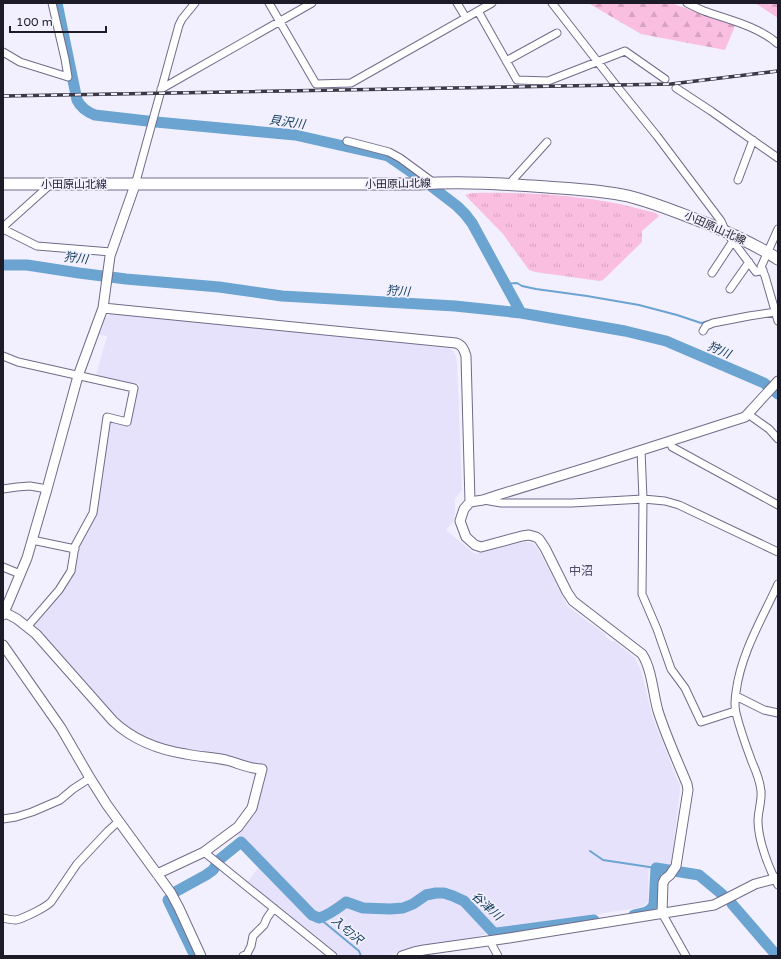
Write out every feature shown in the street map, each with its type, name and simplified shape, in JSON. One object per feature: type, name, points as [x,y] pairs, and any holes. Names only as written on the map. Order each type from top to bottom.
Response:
[{"type":"main road","name":"小田原山北線","points":[[3,184],[135,185],[434,183],[510,184],[598,191],[628,196],[663,206],[768,252],[778,259]]},
{"type":"street","points":[[3,52],[20,62],[68,77],[52,3]]},
{"type":"street","points":[[157,874],[204,852],[238,827],[252,808],[262,769],[255,769],[225,760],[184,754],[163,749],[131,735],[120,728],[113,721],[36,634],[17,619],[3,613],[20,574],[32,540],[78,376],[104,306],[110,254],[135,185],[178,25],[195,3]]},
{"type":"street","points":[[269,3],[316,84],[351,83],[492,3]]},
{"type":"street","points":[[162,89],[312,3]]},
{"type":"street","points":[[457,3],[466,18]]},
{"type":"street","points":[[552,3],[721,221],[756,272],[763,270]]},
{"type":"street","points":[[687,3],[765,34],[778,44]]},
{"type":"street","points":[[478,11],[517,80],[548,81],[625,51],[665,78]]},
{"type":"street","points":[[506,61],[557,33]]},
{"type":"street","points":[[676,88],[778,158]]},
{"type":"street","points":[[738,180],[753,140]]},
{"type":"street","points":[[347,141],[389,152],[400,158],[434,183]]},
{"type":"street","points":[[510,184],[547,142]]},
{"type":"street","points":[[51,184],[3,228],[37,246],[110,254]]},
{"type":"street","points":[[778,230],[762,267],[778,321]]},
{"type":"street","points":[[712,274],[730,236]]},
{"type":"street","points":[[730,290],[749,262]]},
{"type":"street","points":[[104,306],[458,344],[463,348],[466,356],[470,502]]},
{"type":"street","points":[[703,331],[706,326],[713,323],[776,312]]},
{"type":"street","points":[[3,356],[18,362],[134,388],[127,422],[107,417],[93,513],[75,549],[71,571],[59,590],[27,627]]},
{"type":"street","points":[[686,956],[662,913],[663,883],[676,866],[688,790],[687,784],[657,710],[648,666],[645,659],[642,654],[573,601],[539,539],[530,535],[522,536],[482,548],[475,545],[466,537],[460,521],[464,509],[470,502],[483,500],[745,417],[778,381]]},
{"type":"street","points":[[748,414],[769,429],[778,439]]},
{"type":"street","points":[[670,441],[672,447],[778,505]]},
{"type":"street","points":[[641,450],[643,499],[642,594],[672,669],[685,688],[701,722],[736,711]]},
{"type":"street","points":[[3,489],[30,486],[47,489]]},
{"type":"street","points":[[483,500],[501,503],[572,503],[643,499],[665,502],[679,505],[778,552]]},
{"type":"street","points":[[32,540],[75,549]]},
{"type":"street","points":[[3,567],[20,574]]},
{"type":"street","points":[[402,956],[419,951],[714,905],[756,884],[777,880],[763,847],[759,833],[758,822],[761,791],[758,778],[742,735],[734,703],[740,669],[748,647],[778,584]]},
{"type":"street","points":[[3,645],[61,728],[107,805],[171,892],[180,908],[201,956]]},
{"type":"street","points":[[736,696],[764,710],[778,713]]},
{"type":"street","points":[[3,820],[32,812],[60,800],[90,778]]},
{"type":"street","points":[[3,918],[17,920],[46,907],[77,864],[119,821]]},
{"type":"street","points":[[204,852],[332,956]]},
{"type":"street","points":[[243,956],[251,946],[253,936],[264,925],[274,908]]},
{"type":"street","points":[[490,941],[498,956]]},
{"type":"shaded area","points":[[111,313],[448,348],[453,351],[456,356],[457,363],[462,490],[455,499],[455,516],[453,522],[446,530],[475,554],[521,542],[533,543],[537,547],[567,605],[605,634],[606,637],[612,642],[614,641],[635,658],[642,673],[652,716],[680,786],[671,865],[665,867],[649,865],[648,901],[645,905],[642,907],[508,929],[442,943],[412,947],[387,956],[337,956],[247,882],[263,862],[235,833],[265,771],[159,746],[124,727],[71,670],[55,649],[31,627],[63,589],[77,550],[96,513],[110,422],[112,421],[130,426],[139,384],[96,375],[107,336],[97,334],[98,331],[101,332],[105,318]]},
{"type":"green space","points":[[588,3],[671,3],[735,26],[725,50],[641,34]]},
{"type":"green space","points":[[755,3],[778,3],[778,18]]},
{"type":"green space","points":[[472,193],[527,193],[583,198],[620,204],[656,213],[659,216],[642,231],[642,242],[603,280],[600,281],[529,270],[503,234],[465,195]]},
{"type":"waterway","name":"貝沢川","points":[[57,3],[77,100],[87,111],[95,115],[295,135],[388,156],[427,183],[465,214],[472,223],[521,313]]},
{"type":"waterway","name":"狩川","points":[[3,265],[27,265],[126,279],[219,287],[282,296],[455,306],[521,313],[625,331],[666,341],[764,383],[778,394]]},
{"type":"waterway","points":[[505,284],[517,283],[522,286],[536,289],[639,305],[701,323],[709,321]]},
{"type":"waterway","name":"谷津川","points":[[175,892],[213,870],[220,859],[241,842],[312,915],[319,918],[330,913],[346,902],[363,908],[403,908],[413,904],[426,895],[444,893],[464,901],[493,932],[497,933],[594,920]]},
{"type":"waterway","points":[[590,851],[603,860],[656,868]]},
{"type":"waterway","name":"谷津川","points":[[634,915],[648,911],[654,905],[656,868],[699,875],[723,895]]},
{"type":"waterway","name":"谷津川","points":[[168,900],[195,956]]},
{"type":"waterway","name":"谷津川","points":[[732,904],[777,956]]},
{"type":"waterway","name":"入匂沢","points":[[319,918],[359,951],[361,956]]},
{"type":"railway","points":[[3,96],[671,84],[778,71]]},
{"type":"district","name":"中沼","points":[[581,571]]}]
